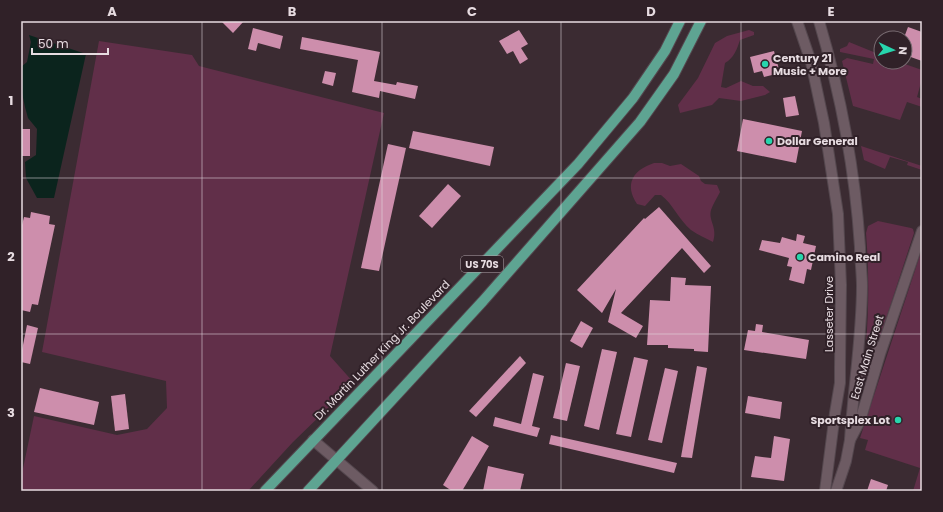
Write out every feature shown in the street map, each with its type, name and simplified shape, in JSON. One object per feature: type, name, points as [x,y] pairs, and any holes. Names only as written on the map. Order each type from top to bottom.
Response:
[{"type":"main road","name":"Dr. Martin Luther King Jr. Boulevard","points":[[265,491],[578,164],[633,98],[665,51],[680,21]]},
{"type":"main road","name":"US 70S","points":[[308,491],[488,295],[640,122],[674,74],[701,21]]},
{"type":"street","name":"Lasseter Drive","points":[[798,21],[811,62],[827,136],[838,214],[841,285],[840,383],[834,413],[825,491]]},
{"type":"street","points":[[819,21],[830,57],[846,130],[857,209],[862,286],[856,382],[850,440]]},
{"type":"street","name":"East Main Street","points":[[836,491],[846,461],[850,440],[860,421],[885,340],[922,231]]},
{"type":"street","points":[[856,382],[870,359],[885,340]]},
{"type":"street","points":[[840,383],[856,382]]},
{"type":"street","points":[[313,440],[373,491]]},
{"type":"shaded area","points":[[749,30],[754,32],[754,35],[740,40],[733,56],[725,63],[721,87],[726,88],[741,81],[753,86],[763,86],[770,92],[765,95],[741,101],[719,98],[712,105],[680,113],[678,105],[698,78],[715,43],[727,36]]},
{"type":"shaded area","points":[[29,35],[86,54],[54,198],[37,198],[26,178],[25,162],[36,155],[37,129],[28,118],[21,88],[21,67],[27,62],[31,42]]},
{"type":"shaded area","points":[[99,41],[192,55],[199,66],[384,113],[330,356],[354,383],[293,442],[248,491],[21,491],[21,478],[34,416],[117,435],[147,429],[167,408],[166,381],[42,352]]},
{"type":"shaded area","points":[[849,42],[873,52],[873,59],[840,52],[840,49],[847,46]]},
{"type":"shaded area","points":[[847,58],[873,64],[873,70],[913,70],[913,67],[922,70],[922,79],[917,97],[922,99],[922,107],[907,102],[900,120],[853,106],[842,61]]},
{"type":"shaded area","points":[[861,146],[922,166],[922,170],[907,165],[908,162],[890,157],[885,169],[864,160]]},
{"type":"shaded area","points":[[654,163],[662,163],[670,166],[681,164],[699,176],[701,181],[705,184],[717,185],[720,192],[710,214],[714,228],[713,242],[691,230],[661,195],[655,195],[645,206],[637,204],[631,190],[633,179],[641,170]]},
{"type":"shaded area","points":[[878,221],[911,228],[913,229],[914,233],[881,334],[874,346],[870,346],[866,344],[868,316],[868,261],[866,233],[868,226]]},
{"type":"shaded area","points":[[922,249],[922,491],[913,491],[920,468],[865,450],[868,440],[860,438]]},
{"type":"building","points":[[221,21],[244,21],[233,33]]},
{"type":"building","points":[[908,27],[922,32],[922,61],[913,58],[913,30],[907,30]]},
{"type":"building","points":[[253,28],[283,36],[280,49],[258,43],[256,51],[248,49]]},
{"type":"building","points":[[519,30],[528,44],[521,48],[528,59],[520,64],[513,51],[507,54],[499,41]]},
{"type":"building","points":[[302,37],[380,52],[374,81],[396,85],[397,82],[418,86],[415,99],[380,91],[379,98],[352,92],[358,60],[300,49]]},
{"type":"building","name":"Century 21 Music + More","points":[[774,51],[780,73],[764,77],[762,71],[754,73],[750,57]]},
{"type":"building","points":[[325,71],[336,73],[333,86],[322,83]]},
{"type":"building","points":[[795,96],[799,115],[786,117],[783,98]]},
{"type":"building","name":"Dollar General","points":[[743,119],[802,131],[796,163],[737,151]]},
{"type":"building","points":[[21,129],[30,129],[30,156],[21,156]]},
{"type":"building","points":[[413,131],[494,147],[490,166],[409,148]]},
{"type":"building","points":[[388,144],[406,148],[379,271],[361,268]]},
{"type":"building","points":[[448,184],[461,196],[432,228],[419,216]]},
{"type":"building","points":[[659,207],[711,266],[704,273],[682,248],[621,313],[643,326],[636,338],[608,322],[616,289],[602,313],[577,290],[644,218],[645,219]]},
{"type":"building","points":[[31,212],[50,216],[49,224],[55,225],[38,305],[32,304],[30,312],[21,310],[21,229],[24,217],[30,218]]},
{"type":"building","name":"Camino Real","points":[[797,234],[805,236],[803,243],[816,246],[811,270],[807,269],[804,284],[789,280],[792,267],[787,266],[789,258],[759,250],[762,240],[780,243],[782,237],[796,241]]},
{"type":"building","points":[[671,277],[686,278],[685,285],[711,286],[708,352],[694,351],[694,349],[668,348],[668,345],[647,345],[650,300],[670,301]]},
{"type":"building","points":[[581,321],[593,328],[582,348],[570,341]]},
{"type":"building","points":[[756,324],[763,325],[762,332],[809,340],[806,359],[744,350],[748,330],[755,331]]},
{"type":"building","points":[[27,325],[38,328],[30,364],[21,362]]},
{"type":"building","points":[[602,349],[617,352],[599,430],[584,426]]},
{"type":"building","points":[[520,356],[526,363],[476,417],[469,411]]},
{"type":"building","points":[[634,357],[648,360],[631,437],[616,434]]},
{"type":"building","points":[[566,363],[580,366],[567,421],[553,418]]},
{"type":"building","points":[[697,366],[707,368],[692,458],[681,457]]},
{"type":"building","points":[[665,368],[678,371],[662,443],[648,440]]},
{"type":"building","points":[[533,373],[544,376],[532,426],[540,428],[537,437],[493,426],[495,417],[521,424]]},
{"type":"building","points":[[40,388],[99,402],[94,425],[34,412]]},
{"type":"building","points":[[125,394],[129,429],[115,431],[111,396]]},
{"type":"building","points":[[748,396],[782,402],[780,419],[745,413]]},
{"type":"building","points":[[551,435],[677,463],[674,473],[549,444]]},
{"type":"building","points":[[472,436],[489,446],[462,491],[452,491],[443,485]]},
{"type":"building","points":[[774,436],[790,439],[784,481],[751,477],[755,456],[771,458]]},
{"type":"building","points":[[488,466],[524,474],[520,491],[483,491]]},
{"type":"building","points":[[871,479],[888,485],[886,491],[867,491]]},
{"type":"place","name":"Century 21 Music + More","points":[[765,64]]},
{"type":"place","name":"Dollar General","points":[[769,141]]},
{"type":"place","name":"Camino Real","points":[[800,257]]},
{"type":"place","name":"Sportsplex Lot","points":[[898,420]]}]
